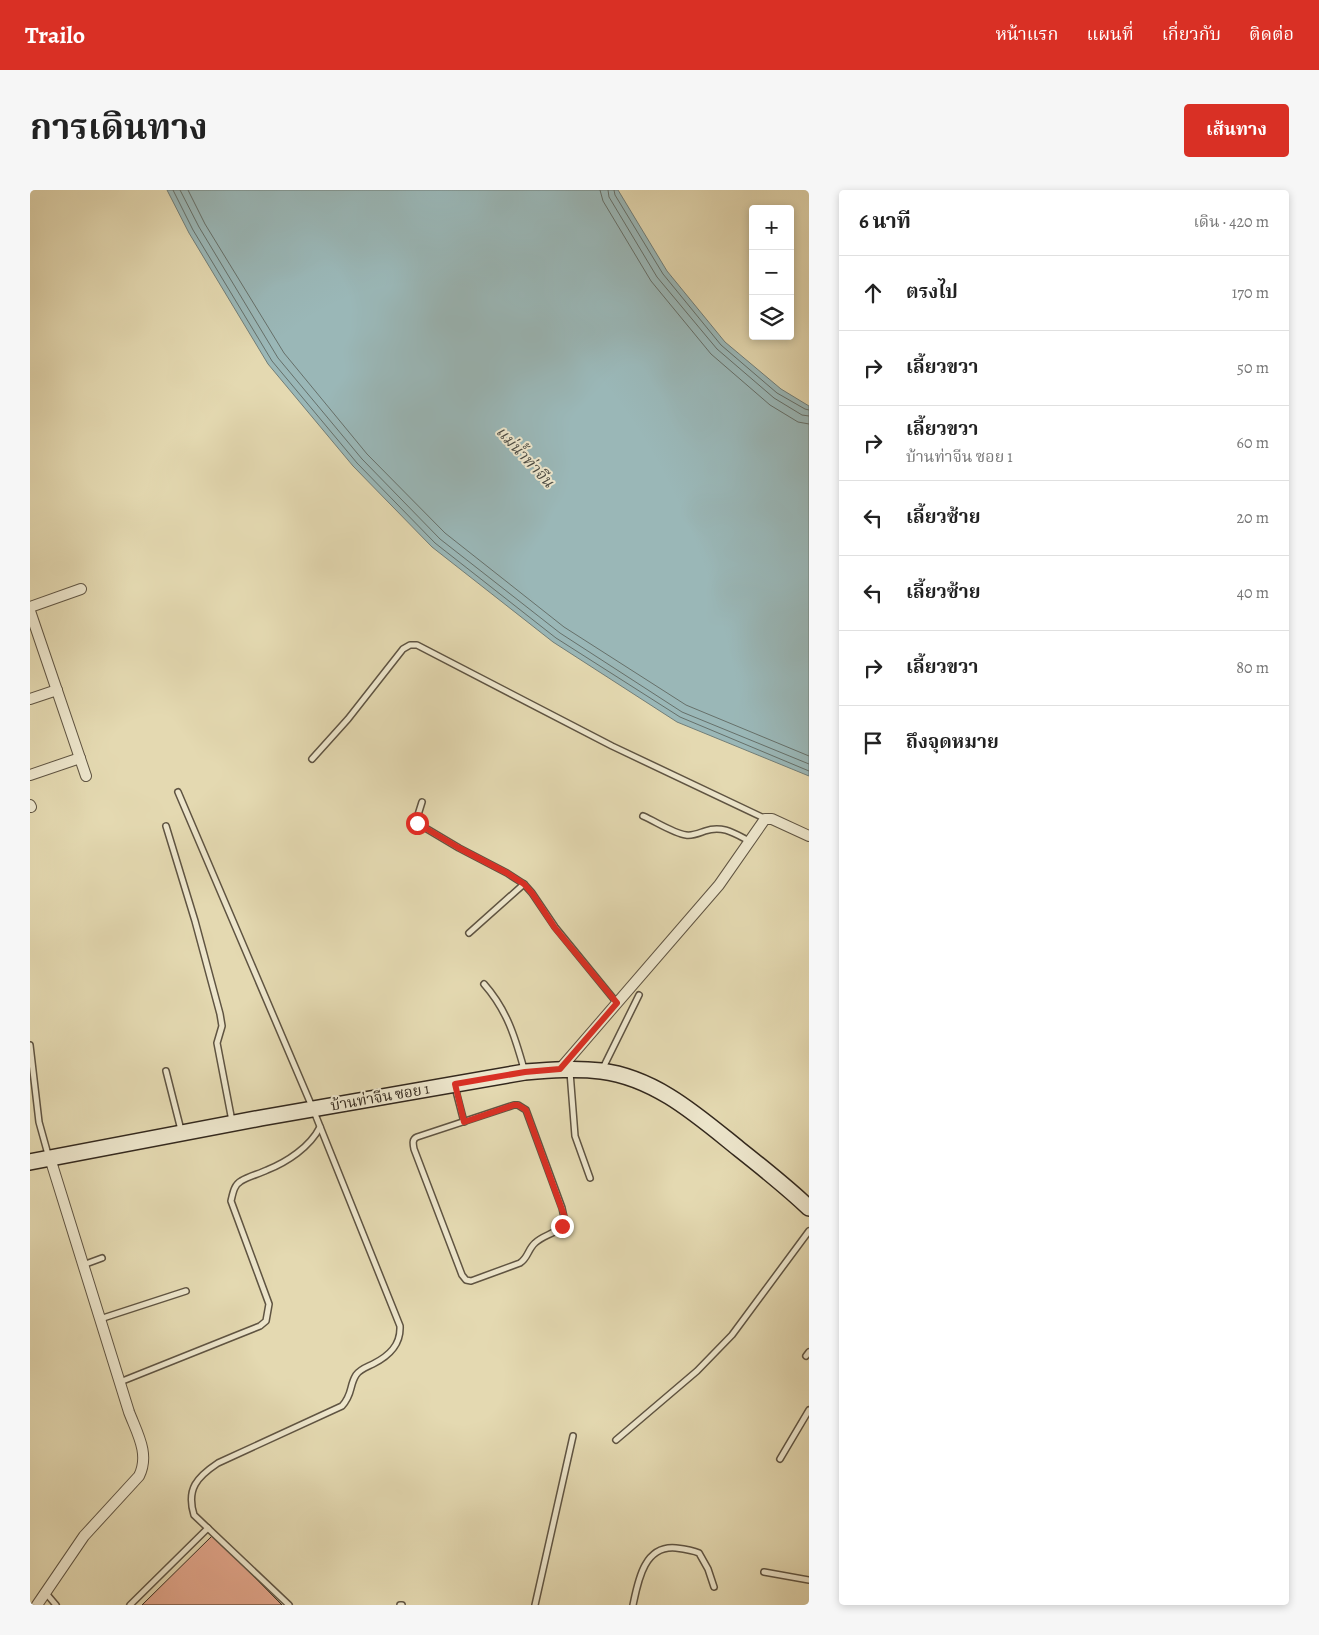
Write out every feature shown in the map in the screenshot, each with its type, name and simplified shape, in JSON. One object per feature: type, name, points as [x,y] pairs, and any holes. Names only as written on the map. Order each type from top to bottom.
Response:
[{"type":"street","points":[[30,607],[81,589]]},
{"type":"street","points":[[30,611],[86,776]]},
{"type":"street","points":[[30,699],[57,690]]},
{"type":"street","points":[[30,775],[80,758]]},
{"type":"street","points":[[565,1069],[617,1003],[719,885],[766,819],[772,819],[809,836]]},
{"type":"street","name":"บ้านท่าจีน ซอย 1","points":[[30,1162],[313,1109],[525,1072],[565,1069],[602,1071],[648,1084],[686,1106],[788,1188],[809,1208]]},
{"type":"street","points":[[37,1605],[84,1536],[139,1476],[144,1466],[143,1447],[129,1412],[50,1158]]},
{"type":"lane","points":[[312,759],[348,719],[403,649],[410,645],[417,645],[612,746],[766,819]]},
{"type":"lane","points":[[178,792],[313,1109],[400,1326],[400,1334],[394,1349],[385,1357],[362,1369],[357,1374],[349,1398],[342,1406],[218,1463],[201,1477],[194,1486],[190,1497],[190,1504],[194,1515],[289,1605]]},
{"type":"lane","points":[[422,802],[417,823],[524,884],[555,928],[617,1003]]},
{"type":"lane","points":[[643,816],[683,834],[693,835],[715,828],[728,830],[749,841]]},
{"type":"lane","points":[[166,826],[195,921],[220,1014],[222,1026],[217,1043],[233,1124]]},
{"type":"lane","points":[[469,933],[524,884]]},
{"type":"lane","points":[[484,984],[498,1002],[512,1028],[525,1072]]},
{"type":"lane","points":[[602,1071],[639,995]]},
{"type":"lane","points":[[30,1045],[39,1122],[50,1158]]},
{"type":"lane","points":[[565,1069],[575,1136],[590,1178]]},
{"type":"lane","points":[[166,1071],[182,1133]]},
{"type":"lane","points":[[455,1084],[464,1122]]},
{"type":"lane","points":[[514,1105],[518,1105],[526,1110],[565,1219],[565,1222],[558,1230],[537,1241],[524,1261],[469,1281],[464,1279],[462,1275],[413,1145],[415,1138],[464,1122],[514,1105]]},
{"type":"lane","points":[[120,1382],[260,1326],[266,1321],[269,1304],[232,1201],[234,1189],[240,1181],[288,1160],[317,1133],[320,1127]]},
{"type":"lane","points":[[616,1440],[676,1390],[732,1335],[809,1231]]},
{"type":"lane","points":[[83,1265],[102,1258]]},
{"type":"lane","points":[[100,1320],[186,1291]]},
{"type":"lane","points":[[780,1459],[809,1410]]},
{"type":"lane","points":[[535,1605],[573,1436]]},
{"type":"lane","points":[[130,1605],[208,1528]]},
{"type":"lane","points":[[633,1605],[642,1569],[653,1555],[671,1547],[684,1548],[699,1553],[708,1569],[714,1587]]},
{"type":"lane","points":[[764,1572],[809,1580]]},
{"type":"lane","points":[[45,1592],[56,1605]]},
{"type":"water","name":"แม่น้ำท่าจีน","points":[[167,190],[618,190],[667,271],[725,342],[781,389],[809,406],[809,776],[677,722],[553,642],[432,547],[353,466],[268,364],[189,233]]},
{"type":"building","points":[[213,1535],[282,1605],[142,1605]]},
{"type":"route","points":[[417,823],[524,884],[555,928],[617,1003],[560,1069],[525,1072],[455,1084],[464,1122],[514,1105],[518,1105],[526,1110],[564,1215],[565,1222],[562,1226]]}]
